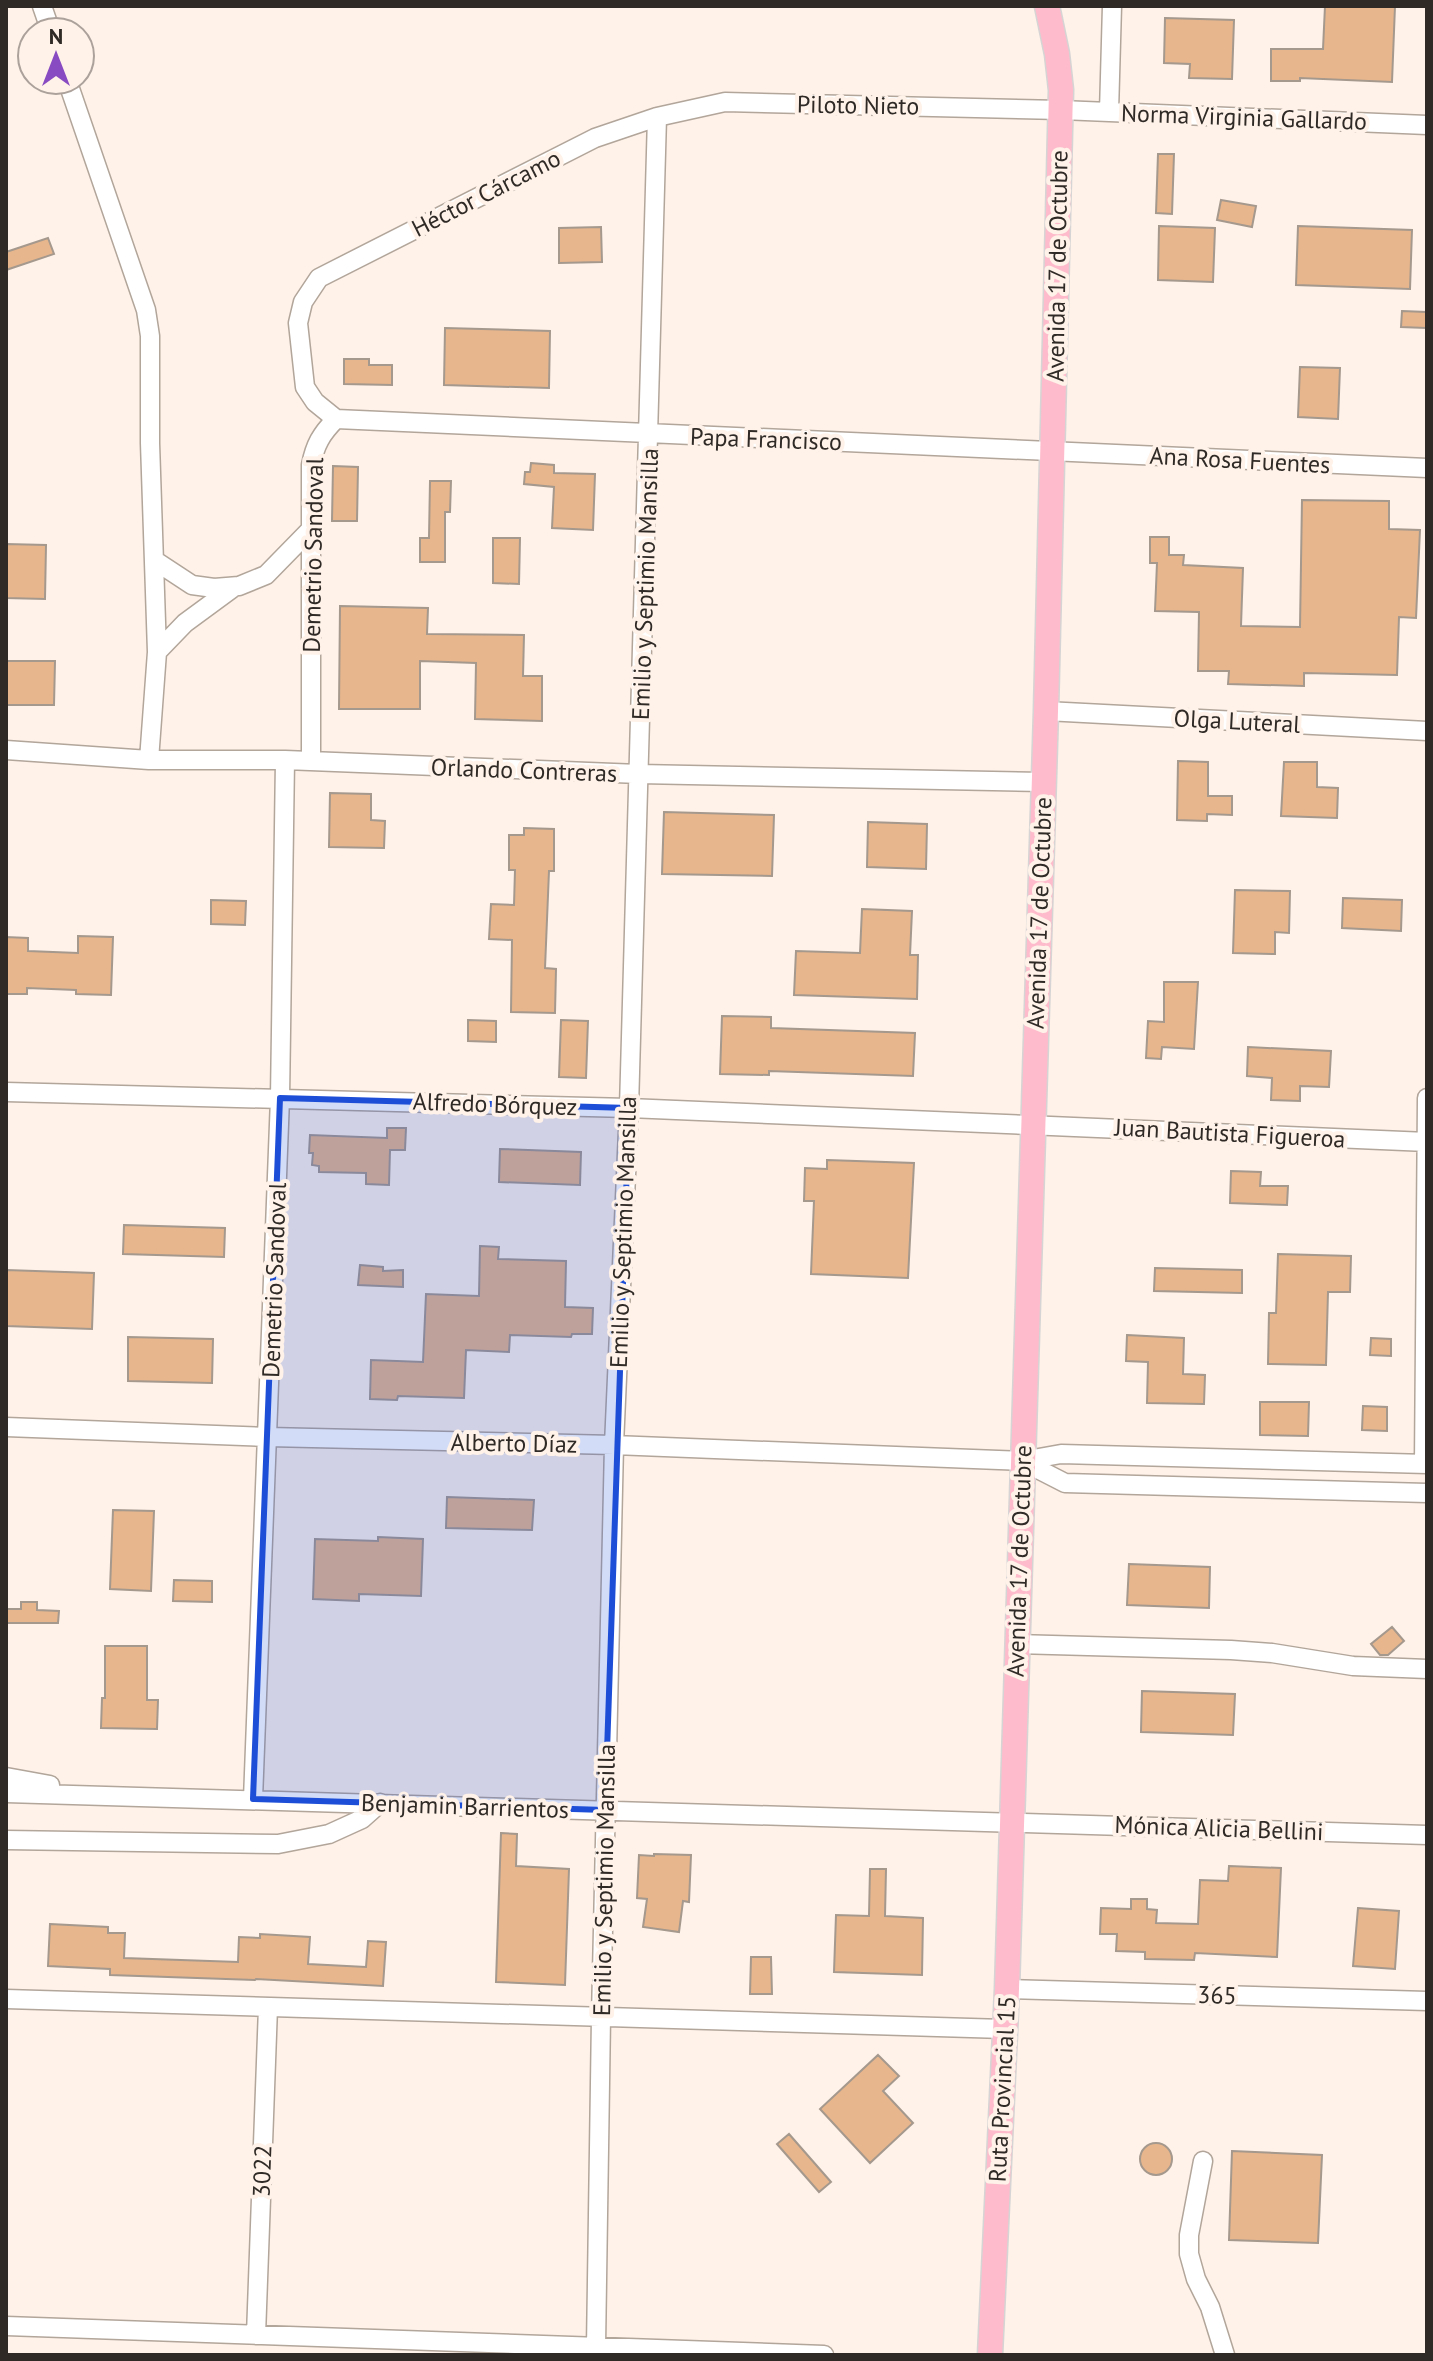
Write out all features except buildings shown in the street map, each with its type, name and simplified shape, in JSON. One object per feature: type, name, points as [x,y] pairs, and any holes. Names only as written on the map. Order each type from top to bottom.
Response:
[{"type":"main road","name":"Avenida 17 de Octubre","points":[[1010,1822],[1046,711],[1061,110],[1059,71],[1047,6]]},
{"type":"main road","name":"Ruta Provincial 15","points":[[990,2355],[1007,1989],[1010,1822]]},
{"type":"street","points":[[1109,112],[1112,6]]},
{"type":"street","points":[[72,96],[146,310],[150,336],[157,652],[149,760]]},
{"type":"street","name":"Piloto Nieto","points":[[657,117],[725,102],[1061,110]]},
{"type":"street","name":"Norma Virginia Gallardo","points":[[1061,110],[1427,125]]},
{"type":"street","name":"Héctor Cárcamo","points":[[336,419],[315,402],[305,387],[298,323],[303,302],[319,278],[595,138],[657,117]]},
{"type":"street","name":"Emilio y Septimio Mansilla","points":[[596,2347],[614,1445],[629,1108],[657,117]]},
{"type":"street","name":"Papa Francisco","points":[[336,419],[1053,451]]},
{"type":"street","name":"Demetrio Sandoval","points":[[311,761],[311,465],[321,434],[336,419]]},
{"type":"street","name":"Ana Rosa Fuentes","points":[[1053,451],[1427,468]]},
{"type":"street","points":[[157,652],[185,623],[234,587],[266,575],[310,530]]},
{"type":"street","points":[[154,560],[192,585],[234,587]]},
{"type":"street","name":"Olga Luteral","points":[[1046,711],[1427,731]]},
{"type":"street","name":"Orlando Contreras","points":[[6,750],[149,760],[285,760],[639,774],[1043,782]]},
{"type":"street","name":"Demetrio Sandoval","points":[[253,1799],[280,1098],[285,760]]},
{"type":"street","name":"Alfredo Bórquez","points":[[6,1092],[629,1108],[1032,1124]]},
{"type":"street","points":[[1022,1461],[1061,1454],[1425,1464],[1427,1098]]},
{"type":"street","name":"Juan Bautista Figueroa","points":[[1032,1124],[1426,1142]]},
{"type":"street","name":"Alberto Díaz","points":[[6,1427],[1022,1461]]},
{"type":"street","points":[[1022,1461],[1065,1483],[1427,1493]]},
{"type":"street","points":[[1016,1644],[1231,1650],[1353,1666],[1427,1669]]},
{"type":"street","name":"Benjamin Barrientos","points":[[6,1777],[112,1796]]},
{"type":"street","name":"Benjamin Barrientos","points":[[6,1793],[1010,1822]]},
{"type":"street","points":[[6,1840],[278,1844],[329,1834],[362,1819],[380,1803]]},
{"type":"street","name":"Mónica Alicia Bellini","points":[[1010,1822],[1427,1835]]},
{"type":"street","name":"365","points":[[1007,1989],[1427,2001]]},
{"type":"street","points":[[6,1999],[1004,2029]]},
{"type":"street","name":"3022","points":[[256,2335],[268,2007]]},
{"type":"street","points":[[1203,2161],[1189,2235],[1189,2254],[1225,2355]]},
{"type":"street","points":[[6,2326],[824,2355]]},
{"type":"highlighted area","points":[[280,1098],[629,1108],[605,1810],[253,1799]]}]
